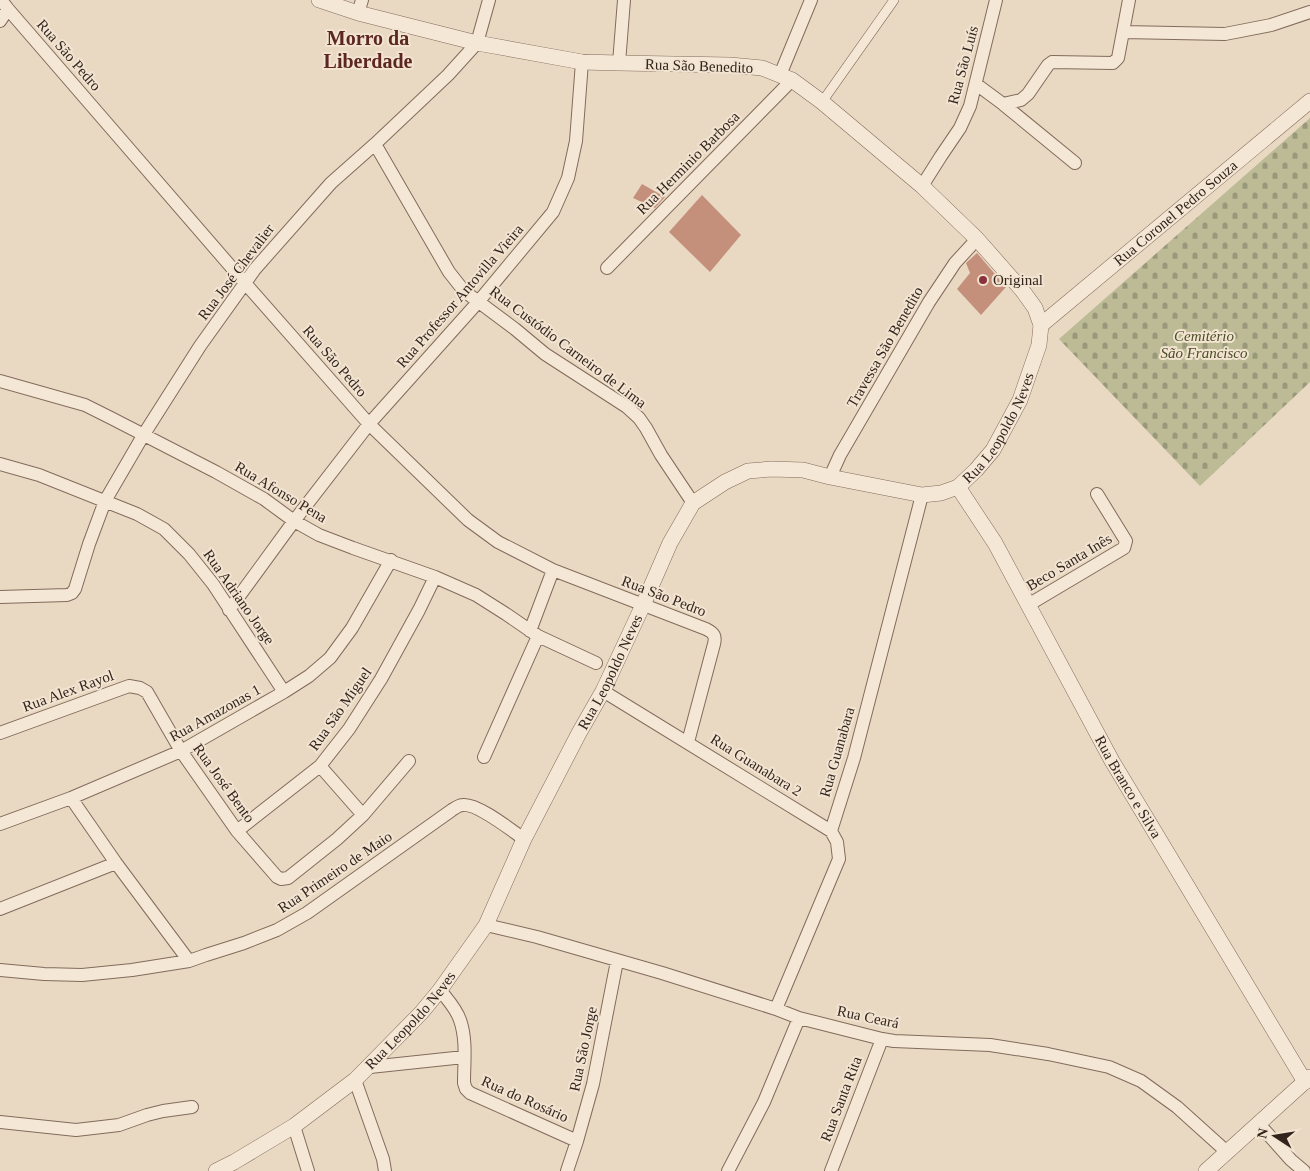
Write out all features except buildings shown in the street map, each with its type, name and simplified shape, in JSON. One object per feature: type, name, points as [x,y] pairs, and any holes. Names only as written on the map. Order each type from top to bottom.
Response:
[{"type":"street","name":"Rua São Benedito","points":[[318,0],[360,6],[477,43],[582,62],[730,65],[762,68],[786,78],[822,102],[922,186],[977,239],[1022,290],[1035,308],[1041,325]]},
{"type":"street","name":"Rua José Chevalier","points":[[0,596],[67,595],[72,593],[105,501],[144,434],[200,346],[260,262],[331,183],[448,75],[477,43],[489,0]]},
{"type":"street","points":[[619,64],[624,0]]},
{"type":"street","name":"Rua Herminio Barbosa","points":[[607,268],[786,78],[811,0]]},
{"type":"street","points":[[822,102],[894,0]]},
{"type":"street","name":"Rua São Luís","points":[[922,186],[960,128],[970,106],[996,0]]},
{"type":"street","points":[[1003,104],[1021,100],[1028,94],[1048,64],[1052,62],[1113,63],[1118,58],[1129,0]]},
{"type":"street","points":[[0,21],[4,4]]},
{"type":"street","name":"Rua São Pedro","points":[[4,4],[245,283],[370,424],[468,520],[498,542],[553,570],[714,634],[716,637],[688,742]]},
{"type":"street","points":[[1123,32],[1225,34],[1271,25],[1310,12]]},
{"type":"street","name":"Rua Professor Antovilla Vieira","points":[[229,610],[294,521],[370,424],[479,301],[554,212],[568,178],[576,141],[582,62]]},
{"type":"street","points":[[976,84],[1076,163]]},
{"type":"street","name":"Rua Coronel Pedro Souza","points":[[1041,325],[1310,101]]},
{"type":"street","name":"Rua Custódio Carneiro de Lima","points":[[375,144],[449,272],[464,291],[545,354],[627,407],[639,418],[693,503]]},
{"type":"street","name":"Travessa São Benedito","points":[[830,478],[840,456],[929,302],[955,263],[977,239]]},
{"type":"street","name":"Rua Leopoldo Neves","points":[[216,1171],[294,1126],[355,1080],[370,1067],[421,1013],[440,990],[486,925],[524,839],[603,691],[670,543],[693,503],[725,482],[748,471],[772,469],[803,470],[830,478],[922,495],[942,493],[958,487],[993,450],[1020,400],[1039,344],[1041,325]]},
{"type":"street","name":"Rua Afonso Pena","points":[[0,382],[85,405],[216,472],[264,499],[294,521],[319,535],[391,560],[476,595],[534,634],[596,663]]},
{"type":"street","name":"Rua Adriano Jorge","points":[[0,464],[39,475],[105,501],[137,514],[164,529],[189,554],[213,584],[284,692]]},
{"type":"street","name":"Rua Branco e Silva","points":[[958,487],[995,543],[1112,761],[1307,1079]]},
{"type":"street","name":"Beco Santa Inês","points":[[1028,605],[1124,548],[1126,541],[1097,494]]},
{"type":"street","name":"Rua Guanabara","points":[[831,830],[854,758],[922,495]]},
{"type":"street","name":"Rua Amazonas 1","points":[[0,824],[71,798],[181,751],[310,676],[330,658],[352,628],[391,560]]},
{"type":"street","points":[[484,757],[534,634],[553,570]]},
{"type":"street","name":"Rua São Miguel","points":[[237,831],[320,766],[349,729],[382,679],[435,577]]},
{"type":"street","name":"Rua Alex Rayol","points":[[0,733],[129,686],[140,688],[147,692]]},
{"type":"street","name":"Rua Guanabara 2","points":[[603,691],[831,830]]},
{"type":"street","name":"Rua José Bento","points":[[147,692],[181,751],[237,831],[277,877],[281,879],[288,878],[337,839],[363,814]]},
{"type":"street","points":[[320,766],[363,814],[408,761]]},
{"type":"street","points":[[71,798],[189,962]]},
{"type":"street","name":"Rua Primeiro de Maio","points":[[0,970],[44,974],[82,974],[132,970],[189,962],[244,943],[277,930],[307,913],[452,810],[462,805],[473,806],[486,813],[524,839]]},
{"type":"street","points":[[776,1009],[839,859],[837,842],[831,830]]},
{"type":"street","points":[[0,909],[116,863]]},
{"type":"street","name":"Rua Ceará","points":[[486,925],[537,937],[662,973],[799,1018],[882,1039],[990,1045],[1048,1054],[1109,1067],[1141,1081],[1177,1107],[1227,1152]]},
{"type":"street","name":"Rua São Jorge","points":[[567,1171],[593,1084],[617,961]]},
{"type":"street","name":"Rua do Rosário","points":[[440,990],[453,1006],[460,1019],[465,1041],[464,1083],[466,1089],[470,1093],[577,1141]]},
{"type":"street","points":[[728,1171],[764,1102],[799,1018]]},
{"type":"street","name":"Rua Santa Rita","points":[[831,1171],[882,1039]]},
{"type":"street","points":[[370,1067],[464,1057]]},
{"type":"street","points":[[1206,1171],[1307,1079]]},
{"type":"street","points":[[355,1080],[383,1159],[385,1171]]},
{"type":"street","points":[[0,1122],[76,1130],[119,1126],[163,1111],[192,1108]]},
{"type":"street","points":[[1259,1124],[1291,1160],[1304,1171]]},
{"type":"street","points":[[294,1126],[308,1171]]},
{"type":"green space","name":"Cemitério São Francisco","points":[[1310,118],[1310,382],[1200,486],[1059,339]]},
{"type":"place","name":"Original","points":[[983,280]]},
{"type":"district","name":"Morro da Liberdade","points":[[368,50]]}]
